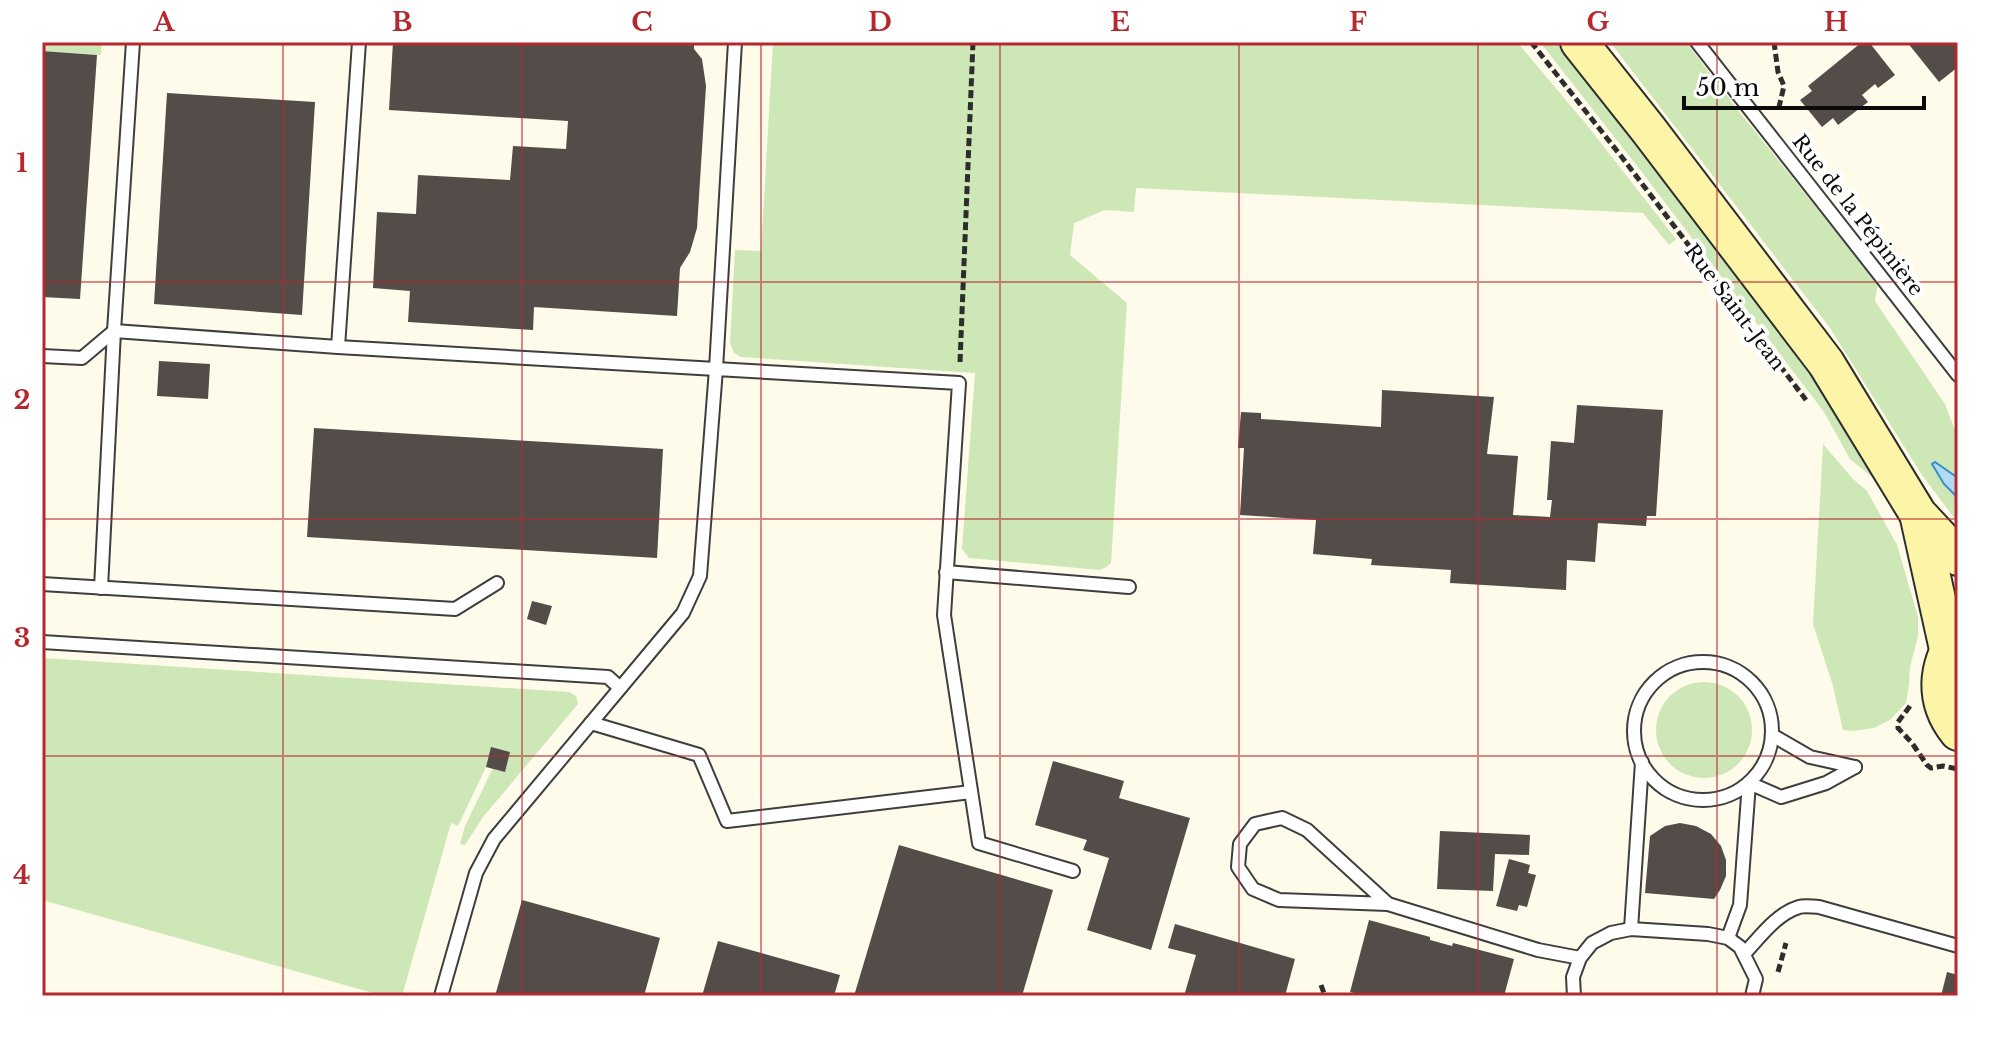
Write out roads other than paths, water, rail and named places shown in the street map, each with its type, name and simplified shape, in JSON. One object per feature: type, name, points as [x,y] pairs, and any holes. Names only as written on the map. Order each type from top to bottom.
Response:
[{"type":"street","name":"Rue Saint-Jean","points":[[1579,42],[1826,363],[1918,514],[1958,557]]},
{"type":"street","name":"Rue Saint-Jean","points":[[1918,514],[1953,642]]},
{"type":"street","points":[[1953,642],[1941,667],[1940,686],[1943,705],[1958,732]]},
{"type":"lane","points":[[101,588],[133,42]]},
{"type":"lane","points":[[338,347],[359,42]]},
{"type":"lane","points":[[441,996],[476,873],[494,839],[683,613],[700,576],[716,369],[735,42]]},
{"type":"lane","name":"Rue de la Pépinière","points":[[1697,42],[1958,375]]},
{"type":"lane","points":[[42,356],[82,358],[114,331],[959,383],[944,615],[979,843],[1073,871]]},
{"type":"lane","points":[[946,572],[1129,587]]},
{"type":"lane","points":[[42,584],[455,609],[497,583]]},
{"type":"lane","points":[[42,642],[608,677],[620,688]]},
{"type":"lane","points":[[1707,662],[1725,666],[1755,685],[1771,717],[1772,735],[1769,753],[1749,783],[1734,793],[1699,801],[1665,789],[1651,777],[1636,746],[1634,727],[1646,693],[1658,680],[1672,670],[1707,662]]},
{"type":"lane","points":[[591,723],[699,755],[727,821],[971,792]]},
{"type":"lane","points":[[1749,783],[1781,797],[1826,783],[1855,767],[1810,757],[1772,735]]},
{"type":"lane","points":[[1631,929],[1642,762]]},
{"type":"lane","points":[[1728,938],[1740,905],[1749,783]]},
{"type":"lane","points":[[1388,904],[1307,830],[1282,818],[1255,824],[1240,844],[1238,867],[1253,889],[1279,900],[1388,904],[1538,950],[1580,958]]},
{"type":"lane","points":[[1744,954],[1774,922],[1802,906],[1819,907],[1958,946]]},
{"type":"lane","points":[[1574,996],[1573,977],[1580,958],[1592,943],[1611,933],[1631,929],[1728,938],[1740,947],[1756,979],[1752,996]]},
{"type":"water","points":[[1935,462],[1958,478],[1958,498],[1944,484],[1932,464]]}]
